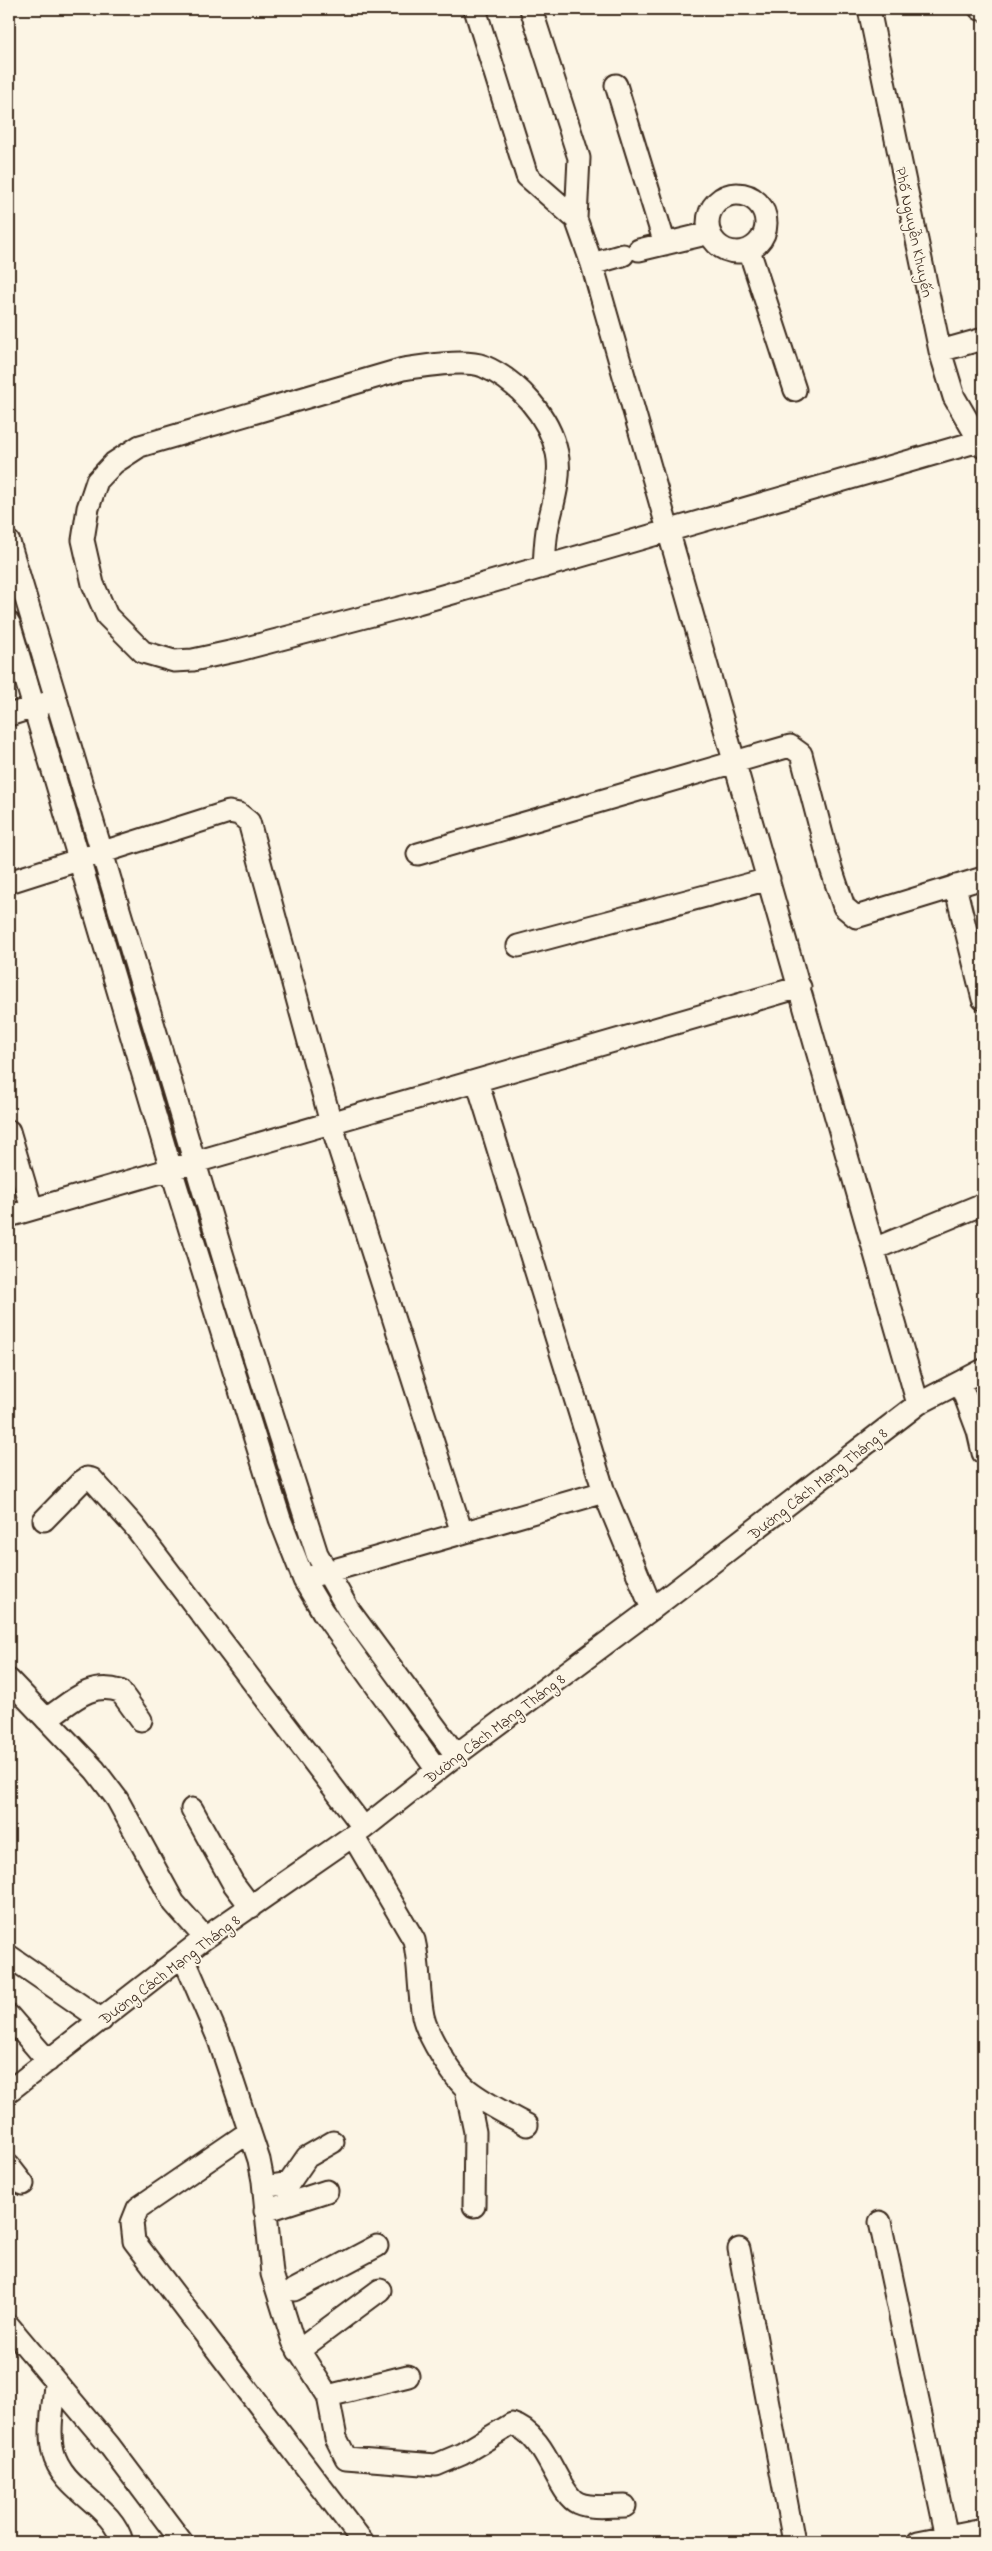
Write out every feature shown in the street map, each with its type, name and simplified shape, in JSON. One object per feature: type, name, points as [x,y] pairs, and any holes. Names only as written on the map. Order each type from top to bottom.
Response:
[{"type":"street","points":[[475,9],[527,176],[576,219]]},
{"type":"street","points":[[531,9],[578,158],[576,219],[592,264],[918,1404]]},
{"type":"street","name":"Phố Nguyễn Khuyến","points":[[869,9],[940,351],[954,397],[981,444]]},
{"type":"street","points":[[616,85],[665,244]]},
{"type":"street","points":[[736,194],[749,196],[759,204],[766,216],[766,230],[760,242],[749,250],[738,252],[726,250],[716,243],[710,233],[708,220],[713,207],[723,198],[736,194]]},
{"type":"street","points":[[592,264],[710,233]]},
{"type":"street","points":[[749,250],[795,390]]},
{"type":"street","points":[[940,351],[983,340]]},
{"type":"street","points":[[544,567],[548,526],[555,498],[557,454],[539,410],[513,386],[482,366],[441,364],[403,370],[140,446],[114,463],[96,481],[88,508],[83,540],[92,584],[107,616],[143,652],[174,661],[193,660],[239,650],[418,603],[981,444]]},
{"type":"street","points":[[9,542],[236,1300],[317,1554],[348,1609],[456,1755]]},
{"type":"street","points":[[9,623],[172,1169],[280,1519],[304,1580],[323,1612],[437,1770]]},
{"type":"street","points":[[9,715],[56,700]]},
{"type":"street","points":[[418,854],[790,746],[801,754],[830,865],[844,907],[849,914],[856,918],[983,878]]},
{"type":"street","points":[[9,882],[229,812],[239,814],[249,822],[332,1123],[462,1533]]},
{"type":"street","points":[[518,946],[769,879]]},
{"type":"street","points":[[955,886],[983,999]]},
{"type":"street","points":[[9,1216],[800,987]]},
{"type":"street","points":[[477,1080],[604,1492],[652,1610]]},
{"type":"street","points":[[9,1131],[32,1210]]},
{"type":"street","points":[[874,1249],[983,1204]]},
{"type":"street","points":[[214,1307],[236,1300]]},
{"type":"street","name":"Đường Cách Mạng Tháng 8","points":[[9,2091],[206,1938],[359,1832],[456,1755],[652,1610],[918,1404],[983,1370]]},
{"type":"street","points":[[960,1383],[983,1453]]},
{"type":"street","points":[[44,1520],[81,1482],[87,1478],[92,1478],[135,1527],[359,1832],[414,1940],[426,2028],[433,2042],[466,2089],[475,2132],[474,2206]]},
{"type":"street","points":[[304,1580],[326,1571],[604,1492]]},
{"type":"street","points":[[9,1680],[95,1770],[118,1799],[174,1903],[206,1938]]},
{"type":"street","points":[[46,1719],[90,1690],[101,1687],[120,1691],[141,1720]]},
{"type":"street","points":[[192,1809],[233,1883],[250,1907]]},
{"type":"street","points":[[9,1956],[102,2020]]},
{"type":"street","points":[[183,1956],[219,2040],[259,2160],[264,2187],[268,2254],[286,2293],[298,2351],[328,2396],[336,2438],[346,2458],[436,2465],[462,2454],[512,2424],[521,2426],[531,2436],[549,2460],[572,2499],[578,2504],[625,2506]]},
{"type":"street","points":[[9,2016],[48,2061]]},
{"type":"street","points":[[466,2089],[527,2125]]},
{"type":"street","points":[[249,2132],[138,2208],[132,2223],[134,2241],[363,2542]]},
{"type":"street","points":[[264,2187],[289,2183],[307,2157],[333,2142]]},
{"type":"street","points":[[9,2166],[23,2184]]},
{"type":"street","points":[[265,2211],[327,2192]]},
{"type":"street","points":[[880,2222],[948,2539]]},
{"type":"street","points":[[286,2293],[377,2246]]},
{"type":"street","points":[[738,2249],[794,2542]]},
{"type":"street","points":[[298,2351],[380,2290]]},
{"type":"street","points":[[9,2326],[109,2445],[182,2542]]},
{"type":"street","points":[[328,2396],[408,2376]]},
{"type":"street","points":[[56,2383],[52,2444],[54,2454],[62,2470],[79,2491],[115,2527],[122,2542]]},
{"type":"street","points":[[918,2542],[948,2539],[983,2529]]}]
